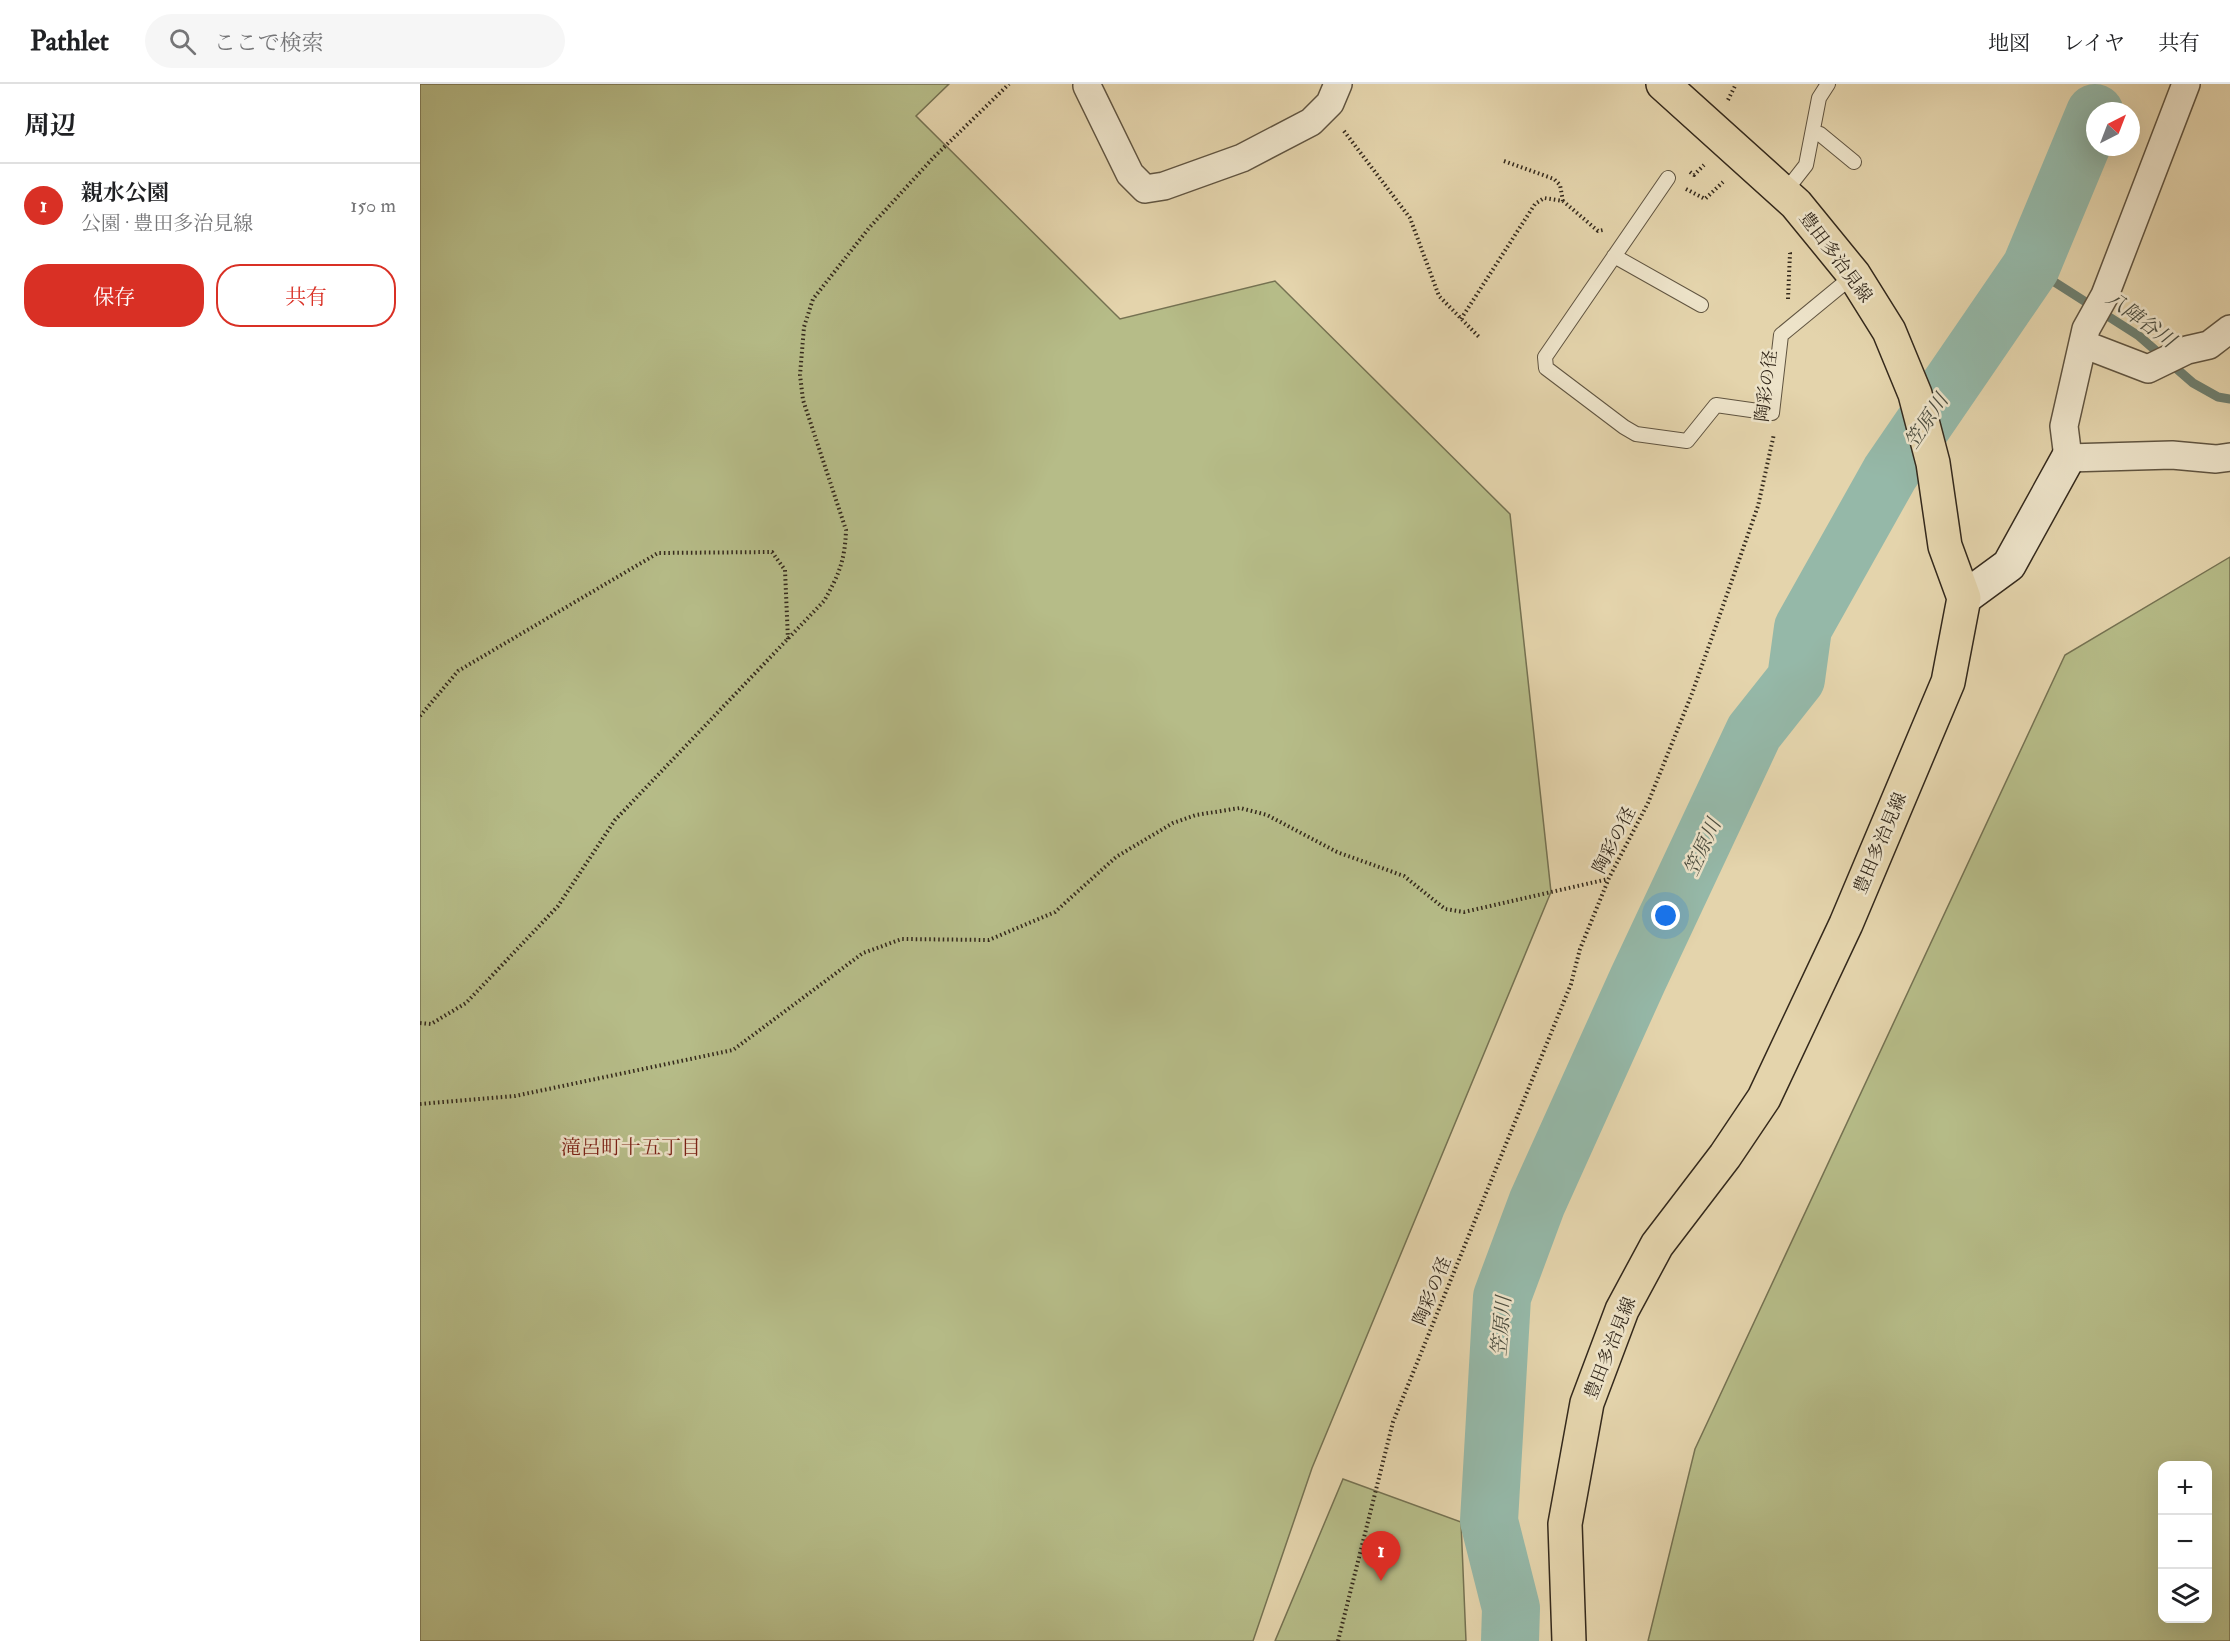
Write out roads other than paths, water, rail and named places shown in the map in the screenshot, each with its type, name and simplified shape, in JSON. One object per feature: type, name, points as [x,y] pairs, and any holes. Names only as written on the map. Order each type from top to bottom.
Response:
[{"type":"main road","name":"豊田多治見線","points":[[1569,1641],[1565,1524],[1587,1403],[1622,1310],[1657,1245],[1725,1156],[1764,1098],[1846,924],[1948,682],[1964,598],[1945,546],[1933,463],[1915,394],[1889,331],[1854,275],[1796,204],[1709,128],[1663,84]]},
{"type":"street","points":[[1964,598],[2009,565],[2068,458],[2064,426],[2085,336],[2104,295],[2186,84]]},
{"type":"street","points":[[1087,86],[1130,174],[1145,189],[1164,186],[1242,158],[1311,122],[1334,94]]},
{"type":"street","points":[[2085,336],[2148,369],[2187,350],[2209,345],[2230,329]]},
{"type":"street","points":[[2068,458],[2172,455],[2225,462]]},
{"type":"lane","points":[[1784,194],[1806,165],[1819,98],[1828,84]]},
{"type":"lane","points":[[1813,132],[1820,134],[1854,162]]},
{"type":"lane","points":[[1668,178],[1545,357],[1546,368],[1636,434],[1687,441],[1716,405],[1772,412],[1781,335],[1854,275]]},
{"type":"lane","points":[[1614,256],[1701,305]]},
{"type":"waterway","name":"笠原川","points":[[1510,1641],[1511,1608],[1489,1521],[1502,1297],[1537,1203],[1638,979],[1754,732],[1796,679],[1803,628],[1890,473],[2031,267],[2086,135]]},
{"type":"waterway","name":"八陣谷川","points":[[2031,267],[2139,336],[2193,383],[2218,397],[2230,399]]},
{"type":"place","name":"親水公園","points":[[1381,1581]]},
{"type":"district","name":"滝呂町十五丁目","points":[[631,1147]]}]
